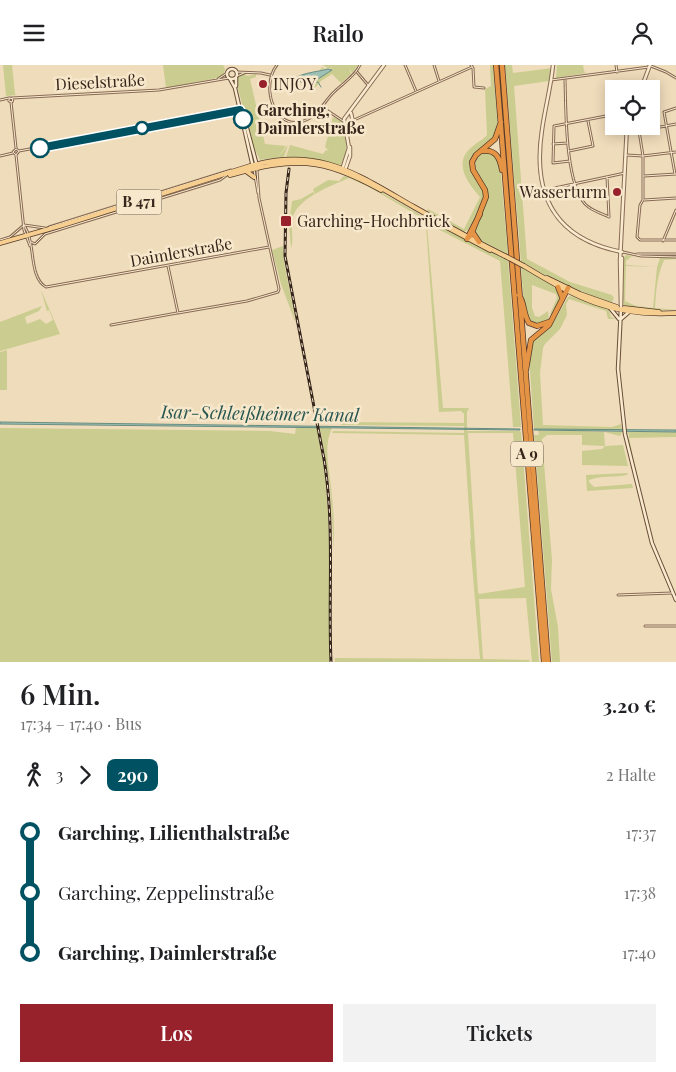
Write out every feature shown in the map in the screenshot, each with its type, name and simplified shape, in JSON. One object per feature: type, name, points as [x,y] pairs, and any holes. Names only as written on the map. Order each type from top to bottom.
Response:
[{"type":"highway","name":"A 9","points":[[496,65],[542,642],[542,662]]},
{"type":"highway","name":"A 9","points":[[502,65],[548,662]]},
{"type":"highway","points":[[468,237],[486,201],[486,194],[475,175],[472,165],[474,158],[495,139],[501,122]]},
{"type":"highway","points":[[479,152],[487,150],[496,154],[505,173]]},
{"type":"highway","points":[[468,237],[473,232],[480,214]]},
{"type":"highway","points":[[473,232],[479,242]]},
{"type":"highway","points":[[558,287],[562,297]]},
{"type":"highway","points":[[519,295],[523,300],[526,319],[532,325],[538,326],[549,322],[567,290]]},
{"type":"highway","points":[[525,371],[528,364],[528,350],[531,340],[550,325],[567,290]]},
{"type":"main road","name":"B 471","points":[[0,242],[27,236],[234,171],[279,163],[300,162],[355,174],[426,215]]},
{"type":"main road","name":"B 471","points":[[215,178],[244,171],[255,166]]},
{"type":"main road","points":[[244,171],[254,177]]},
{"type":"main road","name":"B 471","points":[[343,171],[567,290]]},
{"type":"main road","name":"B 471","points":[[468,237],[499,253]]},
{"type":"main road","name":"B 471","points":[[540,275],[558,287],[620,309],[676,313]]},
{"type":"street","points":[[228,65],[236,75],[241,110]]},
{"type":"street","points":[[228,65],[227,72],[229,79],[236,88],[248,136],[255,166],[258,193]]},
{"type":"street","points":[[278,65],[271,75],[269,89],[274,107],[284,120],[293,123],[312,117],[360,65]]},
{"type":"street","points":[[343,171],[348,164],[350,152],[346,117],[384,65]]},
{"type":"street","points":[[405,65],[416,92]]},
{"type":"street","points":[[434,65],[440,81]]},
{"type":"street","points":[[553,65],[540,143],[541,175],[548,201],[561,221],[576,235],[594,244],[634,254],[676,255]]},
{"type":"street","points":[[616,65],[617,72]]},
{"type":"street","points":[[338,117],[352,119],[471,66],[474,87],[484,88]]},
{"type":"street","points":[[551,80],[565,80],[650,66],[676,78]]},
{"type":"street","points":[[645,80],[650,66]]},
{"type":"street","points":[[227,72],[233,69]]},
{"type":"street","points":[[356,71],[370,84]]},
{"type":"street","name":"Dieselstraße","points":[[217,79],[227,72]]},
{"type":"street","points":[[229,79],[245,73],[271,75]]},
{"type":"street","name":"Dieselstraße","points":[[9,99],[164,90],[217,79],[229,79]]},
{"type":"street","points":[[565,80],[568,143],[577,192],[587,205],[609,217],[607,176]]},
{"type":"street","points":[[0,156],[13,153],[16,149],[12,98]]},
{"type":"street","points":[[0,100],[9,99],[11,102]]},
{"type":"street","points":[[321,107],[346,124],[352,124],[352,109]]},
{"type":"street","points":[[643,176],[675,174],[670,154],[664,110],[676,108]]},
{"type":"street","points":[[41,288],[43,286],[38,276],[24,225],[16,155],[19,151],[241,110]]},
{"type":"street","points":[[570,161],[553,163],[554,126],[605,116]]},
{"type":"street","points":[[569,151],[593,146],[587,120]]},
{"type":"street","points":[[343,171],[349,152],[346,124]]},
{"type":"street","points":[[676,124],[639,131],[643,156],[643,200],[640,205],[638,239],[676,240]]},
{"type":"street","points":[[620,309],[622,301],[624,173],[627,135]]},
{"type":"street","points":[[553,144],[568,143]]},
{"type":"street","points":[[626,155],[643,156],[676,152]]},
{"type":"street","points":[[348,164],[355,174]]},
{"type":"street","points":[[111,325],[276,294],[279,289],[254,177],[255,166]]},
{"type":"street","points":[[0,242],[10,237],[24,225],[45,228],[226,171],[234,171]]},
{"type":"street","points":[[550,189],[624,173]]},
{"type":"street","points":[[30,247],[46,234],[220,180],[227,175]]},
{"type":"street","points":[[643,200],[676,198]]},
{"type":"street","points":[[663,241],[676,210]]},
{"type":"street","points":[[604,214],[608,213]]},
{"type":"street","points":[[27,236],[31,242],[35,243]]},
{"type":"street","points":[[30,247],[31,242]]},
{"type":"street","name":"Daimlerstraße","points":[[43,286],[62,285],[269,247]]},
{"type":"street","points":[[622,258],[619,297],[618,369],[625,434],[652,543],[676,600]]},
{"type":"street","points":[[168,266],[178,313]]},
{"type":"street","points":[[619,297],[616,303],[610,306],[620,320]]},
{"type":"street","points":[[620,320],[624,314],[630,311],[624,306],[622,301]]},
{"type":"street","points":[[618,595],[673,593]]},
{"type":"street","points":[[645,626],[676,626]]},
{"type":"green space","points":[[3,65],[12,65],[15,94],[17,95],[6,96]]},
{"type":"green space","points":[[163,65],[223,65],[225,69],[223,76],[217,78],[166,88]]},
{"type":"green space","points":[[322,65],[358,65],[352,73],[349,68],[351,74],[341,83],[332,74],[321,81],[313,90],[307,86],[332,70],[331,68],[320,70],[322,67],[328,68]]},
{"type":"green space","points":[[490,65],[493,65],[498,130],[496,135],[477,152],[471,166],[481,186],[483,199],[479,211],[468,230],[464,232],[426,213],[428,209],[464,229],[480,197],[464,173],[463,160],[466,153],[487,135],[485,89],[491,86]]},
{"type":"green space","points":[[505,65],[512,65],[513,73],[552,68],[549,81],[514,86],[527,259],[570,282],[612,295],[614,298],[611,304],[552,279],[521,262]]},
{"type":"green space","points":[[557,65],[583,65],[586,73],[556,78]]},
{"type":"green space","points":[[245,74],[247,76],[256,74],[256,77],[250,79],[265,144],[286,146],[278,157],[288,145],[284,157],[260,160],[253,145],[236,81],[239,76]]},
{"type":"green space","points":[[333,117],[342,121],[345,132],[346,149],[341,165],[286,157],[290,145],[323,154],[326,150],[329,151],[325,147]]},
{"type":"green space","points":[[483,152],[494,153],[500,164],[508,255],[476,238],[474,232],[487,200],[475,168],[478,157]]},
{"type":"green space","points":[[346,176],[372,187],[451,232],[508,260],[521,427],[513,427],[500,261],[432,226],[427,226],[443,408],[469,408],[467,412],[467,431],[521,432],[539,662],[532,662],[526,598],[479,599],[483,659],[530,660],[529,662],[335,662],[335,658],[480,659],[470,541],[464,435],[332,433],[333,431],[464,433],[464,426],[342,425],[337,422],[464,423],[464,414],[461,411],[439,412],[426,225],[422,218],[369,187],[349,178],[315,194],[313,189],[328,180],[339,181]],"holes":[[[468,433],[513,433],[525,587],[479,594]]]},
{"type":"green space","points":[[313,192],[315,194],[299,206],[294,213],[291,248],[289,224],[292,201],[301,199]]},
{"type":"green space","points":[[283,246],[284,262],[296,324],[281,284],[272,250]]},
{"type":"green space","points":[[626,255],[632,256],[626,261],[626,265],[657,267],[660,258],[676,257],[676,259],[664,260],[658,278],[655,308],[676,310],[649,310],[624,305],[622,297],[624,257]],"holes":[[[626,266],[657,267],[653,308],[636,306],[625,301]]]},
{"type":"green space","points":[[521,267],[538,275],[554,287],[561,296],[552,316],[550,314],[557,298],[556,294],[532,285],[532,308],[535,316],[539,317],[548,311],[549,320],[540,325],[531,323],[524,305]]},
{"type":"green space","points":[[41,290],[60,334],[0,351],[0,322],[42,306],[39,311],[25,317],[27,324],[40,319],[46,324],[53,320],[49,310],[47,311]]},
{"type":"green space","points":[[571,296],[609,310],[611,317],[616,319],[608,319],[606,311],[569,299],[566,304],[567,315],[560,329],[543,348],[540,373],[543,425],[612,427],[621,424],[622,430],[534,429],[529,356],[533,340],[551,326],[568,297]]},
{"type":"green space","points":[[7,350],[7,390],[0,390],[0,352]]},
{"type":"green space","points":[[296,427],[317,427],[322,457],[328,515],[330,662],[0,662],[0,428],[270,431],[295,434]]},
{"type":"green space","points":[[320,428],[332,428],[327,453],[333,511],[334,551],[330,487]]},
{"type":"green space","points":[[538,430],[622,432],[620,436],[604,432],[605,446],[582,445],[582,435],[547,435],[542,439],[552,560],[551,589],[558,627],[560,662],[552,662],[534,435],[539,435]]},
{"type":"green space","points":[[627,432],[676,432],[676,437],[629,438],[646,515],[628,444],[629,434]]},
{"type":"green space","points":[[623,445],[628,466],[582,465],[582,451],[602,449],[605,446]]},
{"type":"green space","points":[[628,473],[622,476],[594,478],[589,480],[589,482],[594,487],[632,484],[633,488],[587,491],[586,475]]},
{"type":"water","points":[[328,69],[332,70],[310,86],[298,80],[295,85],[290,83],[302,75]]},
{"type":"water","points":[[0,422],[520,429],[520,430],[0,424]]},
{"type":"water","points":[[534,430],[676,430],[676,432]]},
{"type":"waterway","points":[[316,82],[321,87]]},
{"type":"railway","points":[[289,169],[286,193],[285,256],[324,459],[327,484],[330,535],[331,662]]},
{"type":"bus line","name":"290","points":[[40,148],[240,110],[243,119]]},
{"type":"place","name":"INJOY","points":[[263,84]]},
{"type":"place","name":"Garching, Daimlerstraße","points":[[243,119]]},
{"type":"place","name":"Wasserturm","points":[[617,192]]},
{"type":"place","name":"Garching-Hochbrück","points":[[286,221]]},
{"type":"water label","name":"Isar-Schleißheimer Kanal","points":[[260,414]]}]
